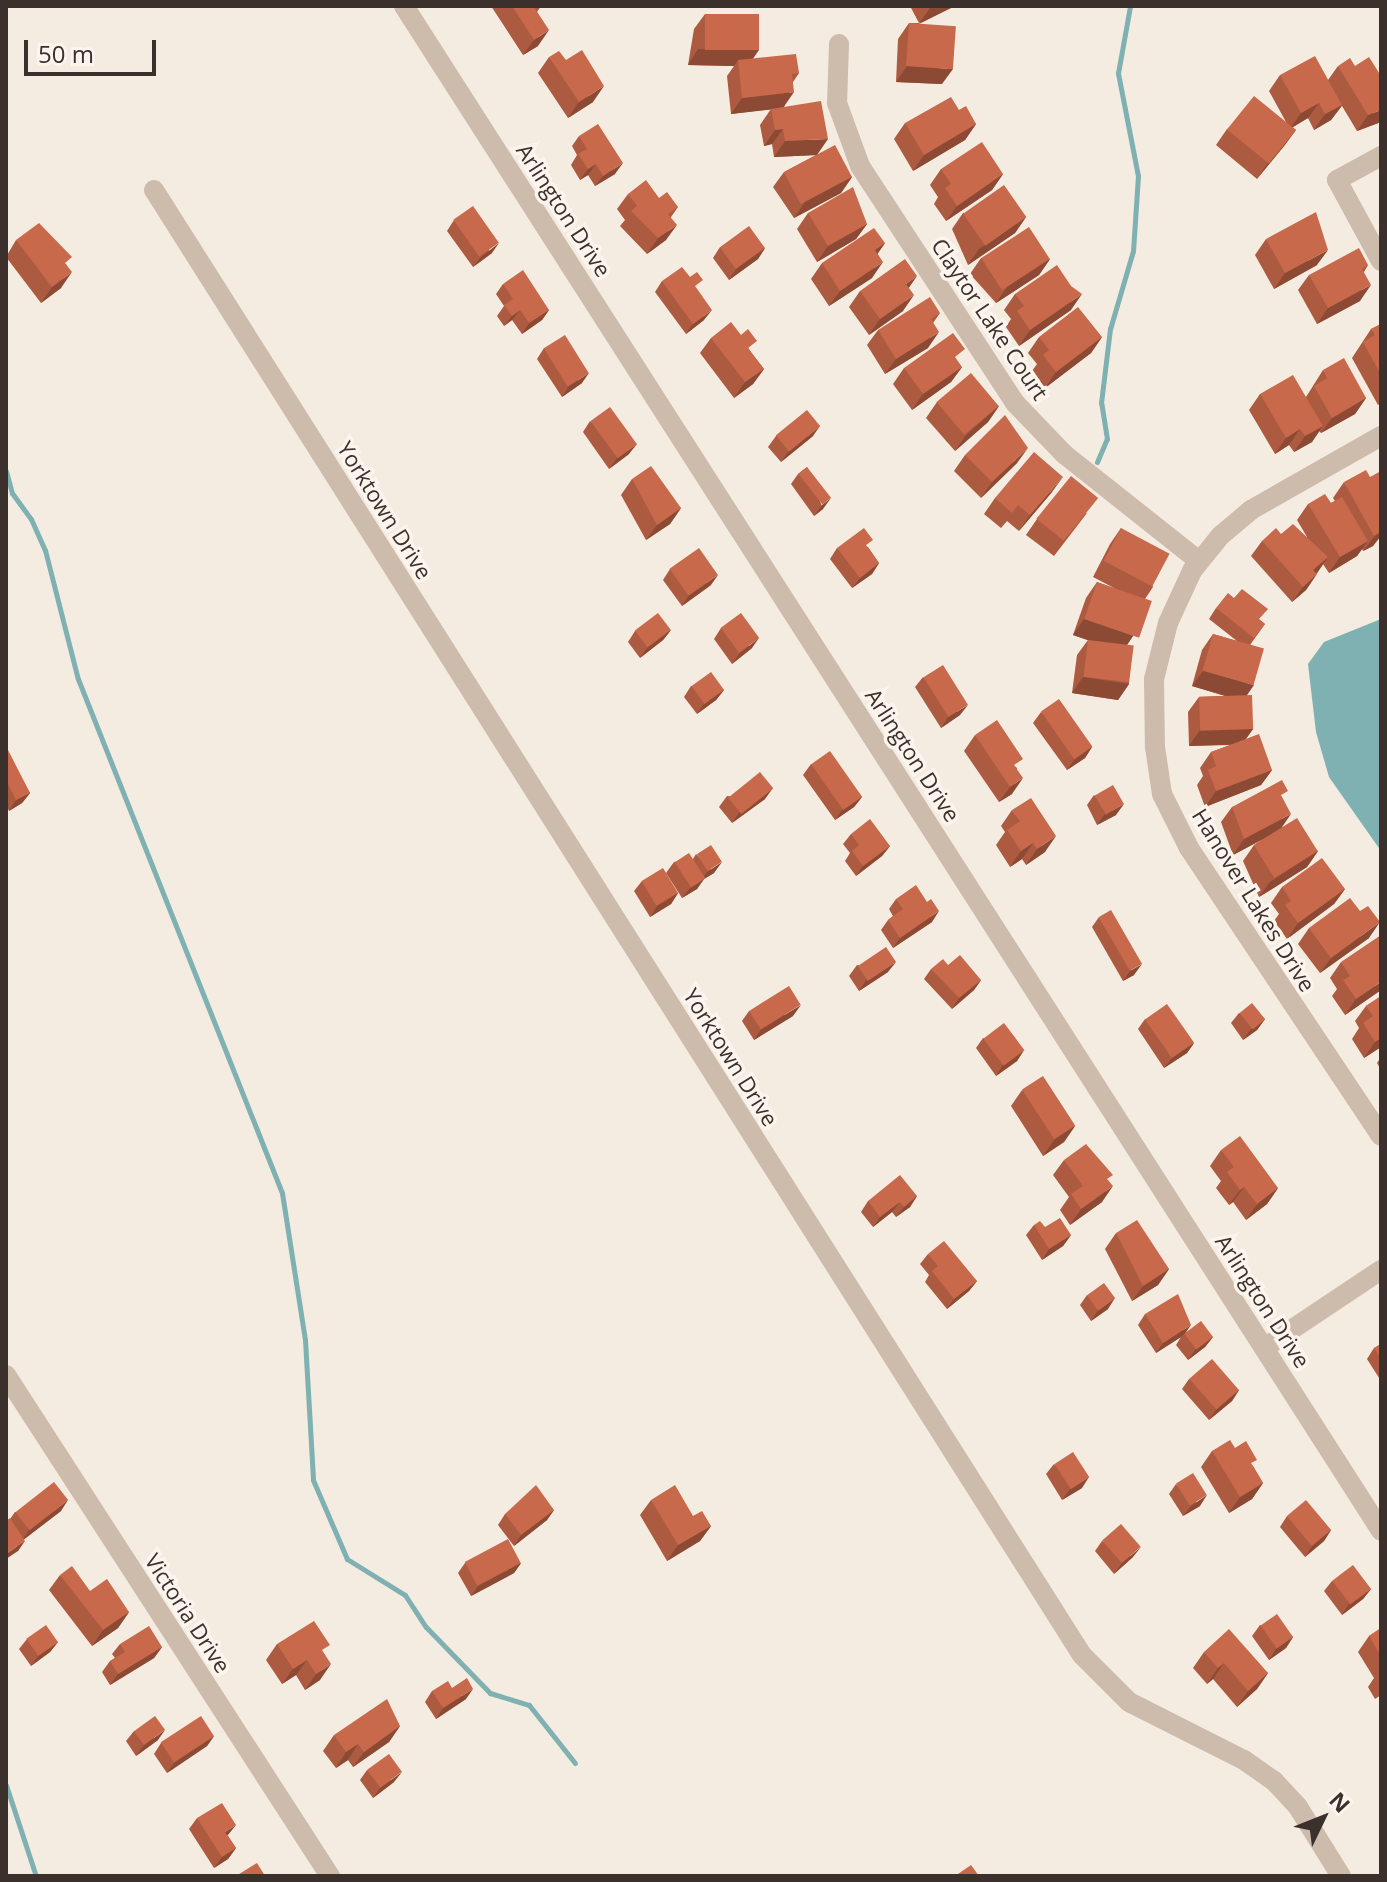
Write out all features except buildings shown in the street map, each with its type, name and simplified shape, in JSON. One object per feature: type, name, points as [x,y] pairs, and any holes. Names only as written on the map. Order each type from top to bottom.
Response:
[{"type":"street","name":"Arlington Drive","points":[[404,6],[1381,1531]]},
{"type":"street","name":"Claytor Lake Court","points":[[839,44],[837,103],[860,166],[1015,403],[1064,454],[1199,561]]},
{"type":"street","points":[[1381,156],[1337,180],[1381,261]]},
{"type":"street","name":"Yorktown Drive","points":[[154,190],[1082,1655],[1129,1702],[1244,1760],[1274,1781],[1298,1807],[1341,1876]]},
{"type":"street","name":"Hanover Lakes Drive","points":[[1381,436],[1251,510],[1199,561],[1168,623],[1154,679],[1162,794],[1189,848],[1381,1136]]},
{"type":"street","points":[[1264,1348],[1381,1270]]},
{"type":"street","name":"Victoria Drive","points":[[6,1375],[330,1876]]},
{"type":"water","points":[[1381,619],[1381,851],[1329,777],[1316,732],[1308,664],[1324,642]]},
{"type":"waterway","points":[[1097,462],[1107,439],[1101,403],[1110,329],[1133,251],[1138,176],[1118,73],[1130,6]]},
{"type":"waterway","points":[[6,471],[12,493],[31,519],[45,550],[78,679],[282,1193],[305,1340],[313,1480],[347,1559],[405,1595],[426,1627],[490,1693],[529,1705],[575,1763]]},
{"type":"waterway","points":[[6,1785],[36,1876]]}]
